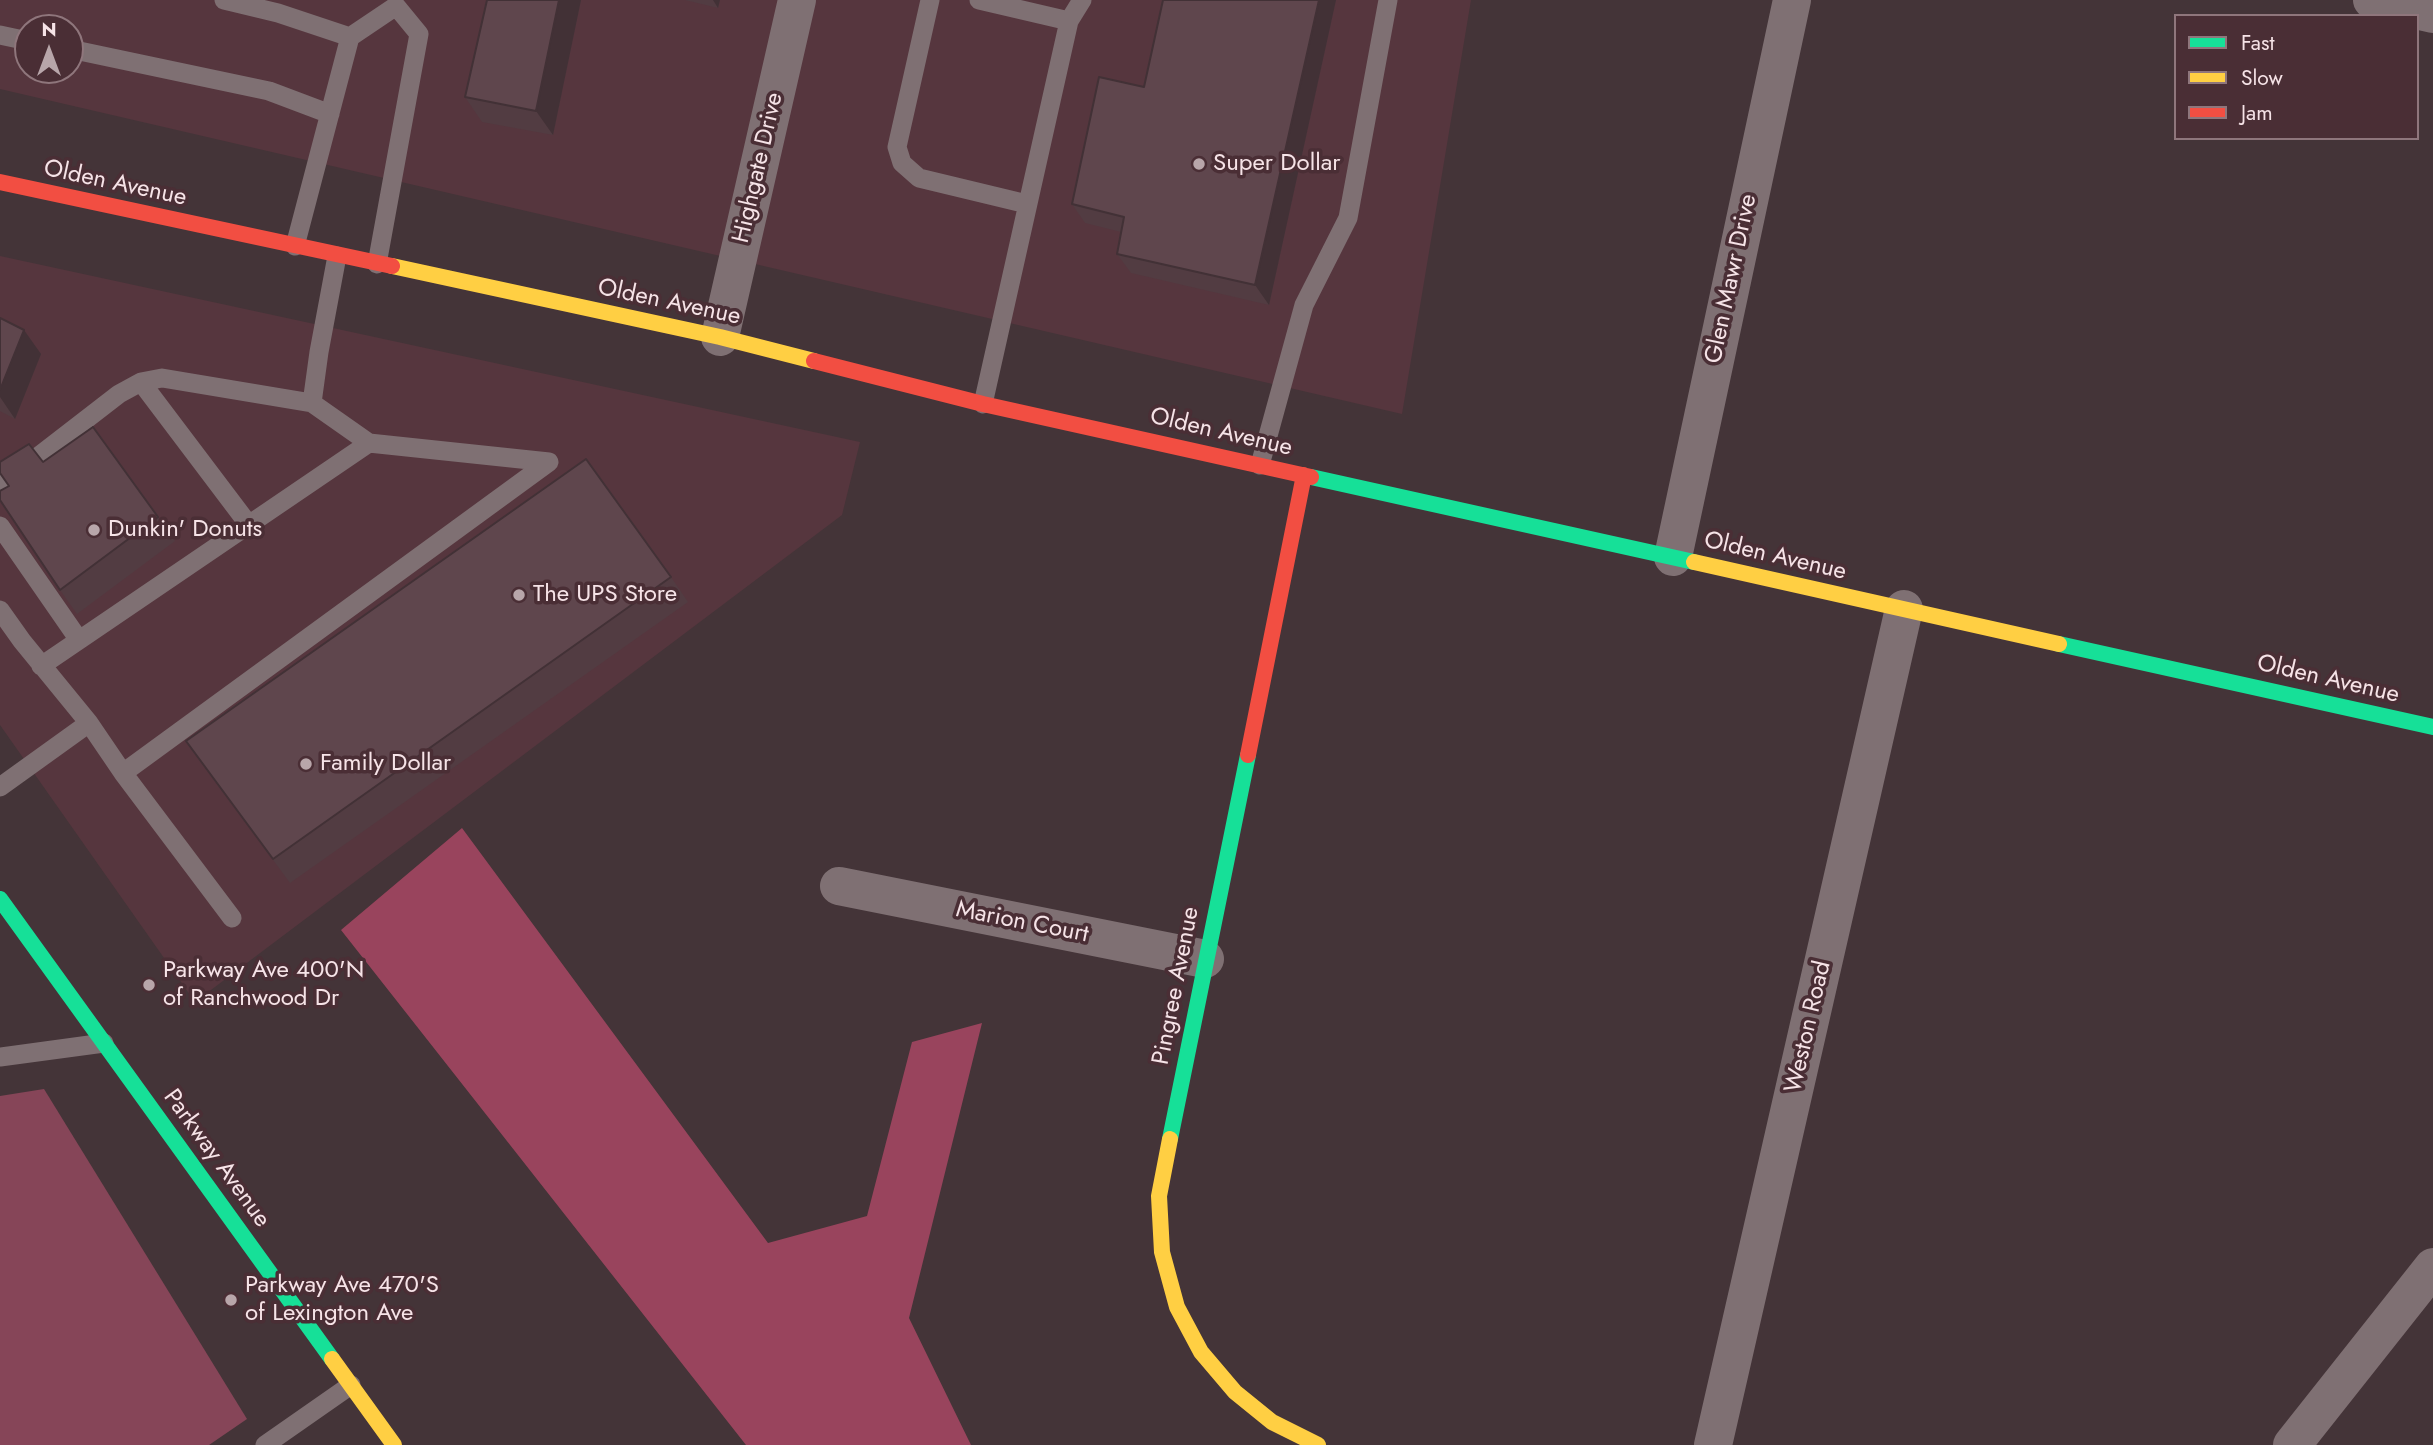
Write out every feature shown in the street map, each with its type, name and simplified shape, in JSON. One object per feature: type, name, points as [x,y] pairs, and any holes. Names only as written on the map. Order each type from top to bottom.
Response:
[{"type":"main road","name":"Olden Avenue","points":[[0,182],[720,337],[983,404],[2433,727]]},
{"type":"main road","name":"Pingree Avenue","points":[[1304,475],[1159,1196],[1162,1252],[1177,1307],[1201,1352],[1235,1392],[1272,1422],[1318,1445]]},
{"type":"main road","name":"Parkway Avenue","points":[[0,899],[394,1445]]},
{"type":"street","name":"Highgate Drive","points":[[720,337],[797,0]]},
{"type":"street","name":"Glen Mawr Drive","points":[[1673,557],[1792,0]]},
{"type":"street","points":[[2372,0],[2433,14]]},
{"type":"street","name":"Weston Road","points":[[1713,1445],[1904,609]]},
{"type":"street","name":"Marion Court","points":[[839,886],[1205,959]]},
{"type":"street","points":[[2292,1445],[2433,1267]]},
{"type":"lane","points":[[224,0],[278,13],[351,37]]},
{"type":"lane","points":[[930,0],[897,147],[902,163],[919,178],[1027,204]]},
{"type":"lane","points":[[979,0],[1069,21]]},
{"type":"lane","points":[[983,404],[1069,21],[1082,0]]},
{"type":"lane","points":[[1260,465],[1304,304],[1348,218],[1388,0]]},
{"type":"lane","points":[[295,246],[351,37],[397,3],[419,34],[377,264]]},
{"type":"lane","points":[[84,52],[269,91],[330,114]]},
{"type":"lane","points":[[312,403],[338,256]]},
{"type":"lane","points":[[0,486],[119,394],[141,382],[162,378],[312,403],[369,443],[549,462],[123,773]]},
{"type":"lane","points":[[141,382],[249,525]]},
{"type":"lane","points":[[41,666],[369,443]]},
{"type":"lane","points":[[0,526],[79,640]]},
{"type":"lane","points":[[0,610],[41,666],[89,723],[123,773],[232,918]]},
{"type":"lane","points":[[0,787],[89,723]]},
{"type":"lane","points":[[0,1057],[104,1043]]},
{"type":"lane","points":[[265,1445],[351,1385]]},
{"type":"shaded area","points":[[0,0],[1471,0],[1402,414],[0,89]]},
{"type":"shaded area","points":[[0,256],[860,442],[842,515],[195,1002],[0,725]]},
{"type":"shaded area","points":[[462,828],[768,1243],[867,1216],[912,1042],[982,1023],[909,1318],[971,1445],[746,1445],[341,930]]},
{"type":"shaded area","points":[[44,1089],[247,1419],[209,1445],[0,1445],[0,1096]]},
{"type":"building","points":[[487,0],[559,0],[536,111],[465,97]]},
{"type":"building","name":"Super Dollar","points":[[1163,0],[1319,0],[1255,285],[1117,254],[1124,217],[1072,204],[1099,77],[1144,87]]},
{"type":"building","points":[[0,318],[24,330],[0,390]]},
{"type":"building","name":"Dunkin' Donuts","points":[[93,427],[158,517],[60,590],[0,500],[0,491],[9,486],[0,473],[0,462],[29,444],[43,462]]},
{"type":"building","points":[[586,459],[671,577],[273,859],[186,741]]},
{"type":"traffic: fast","points":[[1311,477],[1694,562]]},
{"type":"traffic: fast","points":[[2059,644],[2433,727]]},
{"type":"traffic: fast","points":[[1170,1139],[1248,755]]},
{"type":"traffic: fast","points":[[0,899],[332,1359]]},
{"type":"traffic: slow","points":[[392,266],[720,337],[814,361]]},
{"type":"traffic: slow","points":[[1694,562],[2059,644]]},
{"type":"traffic: slow","points":[[1170,1139],[1159,1196],[1162,1252],[1177,1307],[1201,1352],[1235,1392],[1272,1422],[1318,1445]]},
{"type":"traffic: slow","points":[[332,1359],[394,1445]]},
{"type":"traffic: jam","points":[[0,182],[392,266]]},
{"type":"traffic: jam","points":[[814,361],[983,404],[1311,477]]},
{"type":"traffic: jam","points":[[1248,755],[1304,475]]},
{"type":"place","name":"Super Dollar","points":[[1199,164]]},
{"type":"place","name":"Dunkin' Donuts","points":[[94,530]]},
{"type":"place","name":"The UPS Store","points":[[519,595]]},
{"type":"place","name":"Family Dollar","points":[[306,764]]},
{"type":"place","name":"Parkway Ave 400'N of Ranchwood Dr","points":[[149,985]]},
{"type":"place","name":"Parkway Ave 470'S of Lexington Ave","points":[[231,1300]]}]
